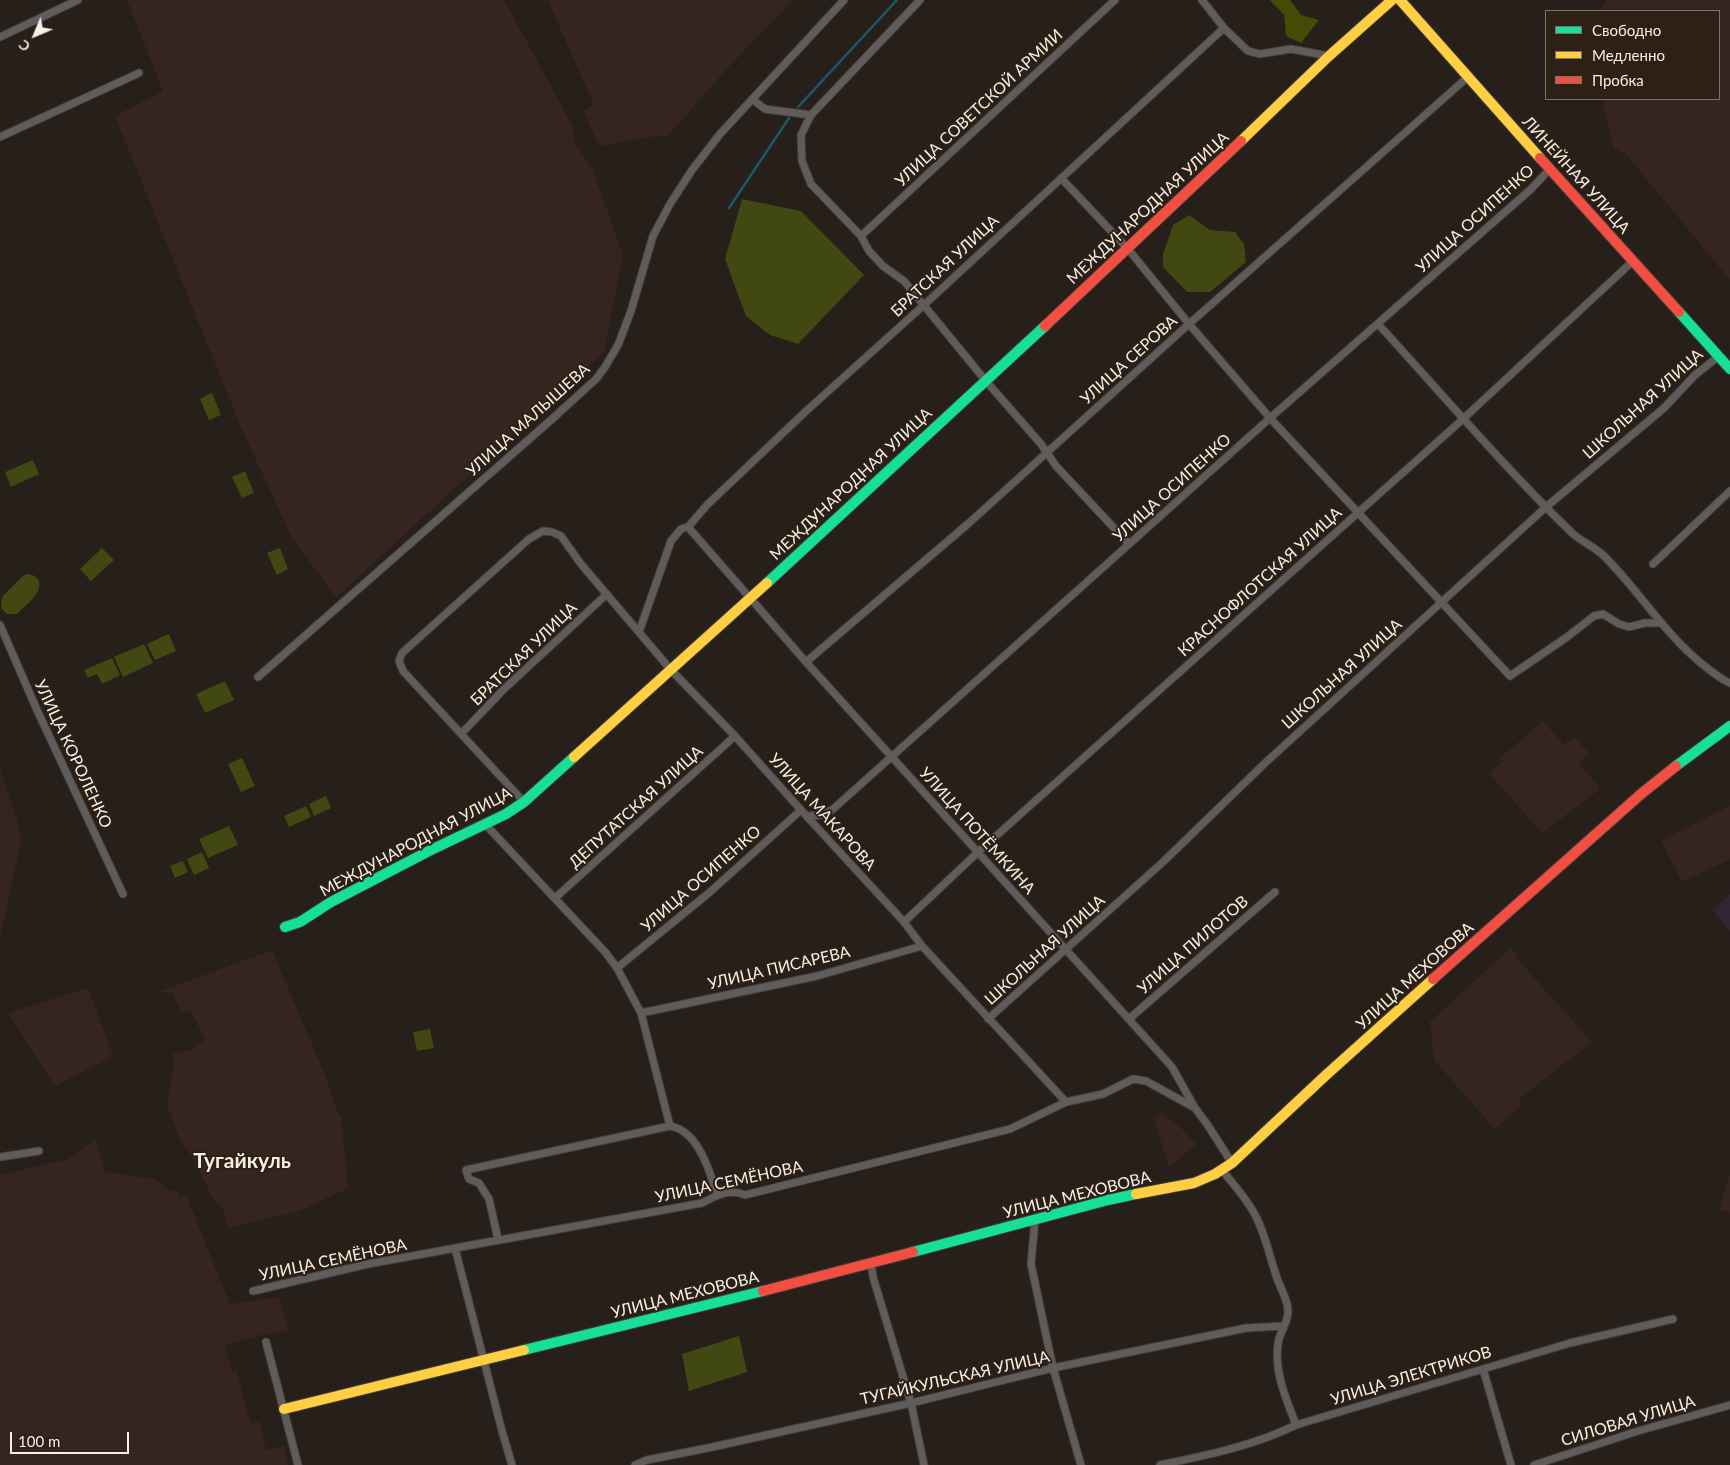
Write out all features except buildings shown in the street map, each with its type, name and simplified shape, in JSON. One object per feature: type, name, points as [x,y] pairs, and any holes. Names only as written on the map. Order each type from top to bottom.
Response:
[{"type":"street","points":[[0,37],[78,0]]},
{"type":"street","name":"УЛИЦА МАЛЫШЕВА","points":[[258,677],[596,379],[618,345],[631,311],[653,236],[670,204],[692,170],[720,134],[844,0]]},
{"type":"street","points":[[920,0],[811,115],[801,135],[802,161],[811,184],[861,236],[870,251],[883,266],[904,281],[1056,466],[1129,544]]},
{"type":"street","name":"УЛИЦА СОВЕТСКОЙ АРМИИ","points":[[861,236],[1115,0]]},
{"type":"street","points":[[1202,0],[1224,28],[1248,51],[1260,54],[1291,49],[1329,56]]},
{"type":"street","name":"МЕЖДУНАРОДНАЯ УЛИЦА","points":[[285,927],[300,922],[331,902],[506,814],[524,802],[750,600],[1128,248],[1329,56],[1392,0]]},
{"type":"street","name":"ЛИНЕЙНАЯ УЛИЦА","points":[[1400,0],[1730,369]]},
{"type":"street","name":"БРАТСКАЯ УЛИЦА","points":[[638,632],[671,541],[677,533],[681,529],[688,527],[707,505],[804,413],[1224,28]]},
{"type":"street","points":[[0,137],[140,73]]},
{"type":"street","name":"УЛИЦА СЕРОВА","points":[[806,662],[969,523],[1189,324],[1469,76]]},
{"type":"street","points":[[752,99],[765,109],[811,115]]},
{"type":"street","name":"УЛИЦА ОСИПЕНКО","points":[[807,816],[820,815],[832,810],[1270,418],[1530,190],[1550,169]]},
{"type":"street","points":[[1061,178],[1128,248],[1189,324],[1270,418],[1510,676],[1594,616],[1604,614],[1619,624],[1629,627],[1660,624]]},
{"type":"street","name":"КРАСНОФЛОТСКАЯ УЛИЦА","points":[[904,922],[977,853],[1463,419],[1633,261]]},
{"type":"street","points":[[1378,324],[1463,419],[1546,507],[1574,535],[1592,546],[1606,558],[1660,624],[1693,657],[1720,679],[1730,683]]},
{"type":"street","name":"ШКОЛЬНАЯ УЛИЦА","points":[[988,1019],[1163,862],[1264,764],[1546,507],[1664,408],[1695,375],[1719,356]]},
{"type":"street","points":[[1653,564],[1730,491]]},
{"type":"street","name":"УЛИЦА ПОТЁМКИНА","points":[[688,527],[750,600],[1172,1068],[1194,1108],[1208,1124],[1232,1163]]},
{"type":"street","name":"УЛИЦА МАКАРОВА","points":[[461,734],[404,671],[399,661],[402,653],[529,539],[543,531],[561,536],[581,564],[671,670],[735,736],[904,922],[922,946],[988,1019],[1066,1102]]},
{"type":"street","name":"БРАТСКАЯ УЛИЦА","points":[[461,734],[504,689],[606,594]]},
{"type":"street","name":"УЛИЦА КОРОЛЕНКО","points":[[0,625],[37,710],[123,894]]},
{"type":"street","name":"УЛИЦА МЕХОВОВА","points":[[284,1409],[871,1263],[1108,1200],[1194,1183],[1222,1170],[1232,1163],[1324,1076],[1642,794],[1730,726]]},
{"type":"street","points":[[461,734],[524,802]]},
{"type":"street","name":"ДЕПУТАТСКАЯ УЛИЦА","points":[[555,898],[735,736]]},
{"type":"street","name":"УЛИЦА ОСИПЕНКО","points":[[618,968],[710,892],[801,810]]},
{"type":"street","points":[[485,824],[618,968],[641,1013],[670,1126]]},
{"type":"street","name":"УЛИЦА ПИЛОТОВ","points":[[1129,1020],[1275,892]]},
{"type":"street","name":"УЛИЦА ПИСАРЕВА","points":[[641,1013],[817,976],[922,946]]},
{"type":"street","name":"УЛИЦА СЕМЁНОВА","points":[[253,1291],[368,1264],[498,1239],[702,1204],[716,1195],[736,1191],[745,1195],[1010,1129],[1066,1102],[1102,1094],[1133,1079],[1146,1081],[1194,1108]]},
{"type":"street","points":[[498,1239],[489,1198],[479,1183],[468,1179],[466,1170],[670,1126],[682,1130],[693,1141],[708,1166],[716,1195]]},
{"type":"street","points":[[0,1157],[39,1151]]},
{"type":"street","points":[[1222,1170],[1255,1214],[1268,1246],[1276,1276],[1288,1307],[1288,1318],[1283,1326],[1278,1342],[1277,1370],[1296,1425]]},
{"type":"street","points":[[1035,1220],[1031,1264],[1053,1368],[1081,1465]]},
{"type":"street","points":[[455,1248],[512,1465]]},
{"type":"street","points":[[871,1263],[873,1277],[912,1403],[924,1465]]},
{"type":"street","name":"УЛИЦА ЭЛЕКТРИКОВ","points":[[1160,1465],[1235,1448],[1272,1437],[1296,1425],[1570,1343],[1673,1319]]},
{"type":"street","name":"ТУГАЙКУЛЬСКАЯ УЛИЦА","points":[[635,1465],[647,1460],[912,1403],[1053,1368],[1246,1328],[1283,1326]]},
{"type":"street","points":[[266,1342],[298,1465]]},
{"type":"street","points":[[1483,1369],[1511,1465]]},
{"type":"street","name":"СИЛОВАЯ УЛИЦА","points":[[1534,1465],[1638,1431],[1730,1405]]},
{"type":"shaded area","points":[[127,0],[504,0],[572,125],[575,144],[592,168],[623,255],[604,352],[336,597],[292,538],[240,425],[115,116],[163,91]]},
{"type":"shaded area","points":[[548,0],[793,0],[723,73],[668,136],[663,135],[599,146],[584,111],[594,105]]},
{"type":"shaded area","points":[[1606,0],[1730,0],[1730,280],[1625,153],[1614,148],[1603,105],[1603,100],[1720,100],[1720,10],[1601,10]]},
{"type":"shaded area","points":[[1543,721],[1564,745],[1575,737],[1590,755],[1579,763],[1600,789],[1542,833],[1489,773],[1503,761],[1500,758]]},
{"type":"shaded area","points":[[0,769],[19,826],[21,841],[0,935]]},
{"type":"shaded area","points":[[1730,806],[1730,859],[1682,882],[1661,841]]},
{"type":"shaded area","points":[[1730,894],[1730,931],[1712,910]]},
{"type":"shaded area","points":[[1510,948],[1518,956],[1517,959],[1592,1042],[1520,1098],[1521,1105],[1495,1129],[1434,1060],[1430,1022]]},
{"type":"shaded area","points":[[272,950],[329,1085],[337,1111],[341,1116],[348,1188],[299,1211],[228,1228],[223,1210],[213,1199],[196,1163],[181,1141],[167,1105],[173,1069],[173,1054],[190,1050],[205,1040],[191,1010],[182,1014],[173,993],[159,992]]},
{"type":"shaded area","points":[[88,988],[113,1056],[55,1086],[8,1013]]},
{"type":"shaded area","points":[[1163,1113],[1196,1144],[1169,1166],[1153,1117]]},
{"type":"shaded area","points":[[95,1139],[105,1172],[155,1179],[170,1191],[177,1191],[179,1196],[186,1195],[230,1304],[279,1297],[289,1331],[261,1335],[225,1345],[232,1371],[237,1371],[250,1423],[260,1422],[266,1450],[284,1446],[288,1465],[0,1465],[0,1175],[69,1159]]},
{"type":"shaded area","points":[[1730,1174],[1730,1213],[1719,1209]]},
{"type":"green space","points":[[1270,0],[1290,0],[1301,15],[1319,20],[1301,43],[1286,36],[1284,15]]},
{"type":"green space","points":[[742,199],[801,211],[864,275],[798,344],[770,335],[746,316],[725,259]]},
{"type":"green space","points":[[1189,215],[1210,230],[1235,232],[1244,244],[1246,262],[1210,292],[1187,292],[1163,267],[1163,254],[1173,225]]},
{"type":"green space","points":[[212,393],[221,415],[209,420],[200,399]]},
{"type":"green space","points":[[33,460],[39,474],[11,487],[5,472]]},
{"type":"green space","points":[[245,471],[254,493],[242,498],[232,477]]},
{"type":"green space","points":[[102,548],[114,560],[91,581],[80,569]]},
{"type":"green space","points":[[280,548],[288,569],[277,575],[267,553]]},
{"type":"green space","points":[[27,574],[37,578],[39,589],[17,614],[7,614],[1,608],[2,597]]},
{"type":"green space","points":[[169,634],[176,651],[155,660],[147,644]]},
{"type":"green space","points":[[144,644],[153,663],[123,677],[114,657]]},
{"type":"green space","points":[[112,658],[120,675],[102,684],[97,674],[88,678],[84,670]]},
{"type":"green space","points":[[225,681],[234,700],[205,713],[196,694]]},
{"type":"green space","points":[[242,758],[255,786],[241,792],[228,764]]},
{"type":"green space","points":[[326,796],[331,808],[314,816],[309,804]]},
{"type":"green space","points":[[306,806],[311,817],[289,827],[284,816]]},
{"type":"green space","points":[[229,826],[238,845],[208,858],[199,839]]},
{"type":"green space","points":[[202,852],[209,868],[194,875],[187,859]]},
{"type":"green space","points":[[183,861],[188,872],[175,878],[170,866]]},
{"type":"green space","points":[[430,1029],[434,1048],[417,1051],[413,1032]]},
{"type":"green space","points":[[739,1336],[747,1372],[689,1391],[682,1354]]},
{"type":"waterway","points":[[798,107],[897,0]]},
{"type":"waterway","points":[[729,208],[789,118]]},
{"type":"traffic: fast","points":[[1679,312],[1730,369]]},
{"type":"traffic: fast","points":[[767,583],[1045,326]]},
{"type":"traffic: fast","points":[[1676,766],[1730,726]]},
{"type":"traffic: fast","points":[[285,927],[300,922],[331,902],[429,851],[506,814],[524,802],[574,757]]},
{"type":"traffic: fast","points":[[913,1252],[1136,1194]]},
{"type":"traffic: fast","points":[[524,1350],[763,1291]]},
{"type":"traffic: slow","points":[[1241,141],[1329,56],[1392,0]]},
{"type":"traffic: slow","points":[[1400,0],[1540,158]]},
{"type":"traffic: slow","points":[[574,757],[767,583]]},
{"type":"traffic: slow","points":[[1136,1194],[1194,1183],[1215,1174],[1232,1163],[1433,979]]},
{"type":"traffic: slow","points":[[284,1409],[524,1350]]},
{"type":"traffic: jam","points":[[1045,326],[1241,141]]},
{"type":"traffic: jam","points":[[1540,158],[1679,312]]},
{"type":"traffic: jam","points":[[1433,979],[1641,794],[1676,766]]},
{"type":"traffic: jam","points":[[763,1291],[913,1252]]},
{"type":"district","name":"Тугайкуль","points":[[242,1161]]}]
